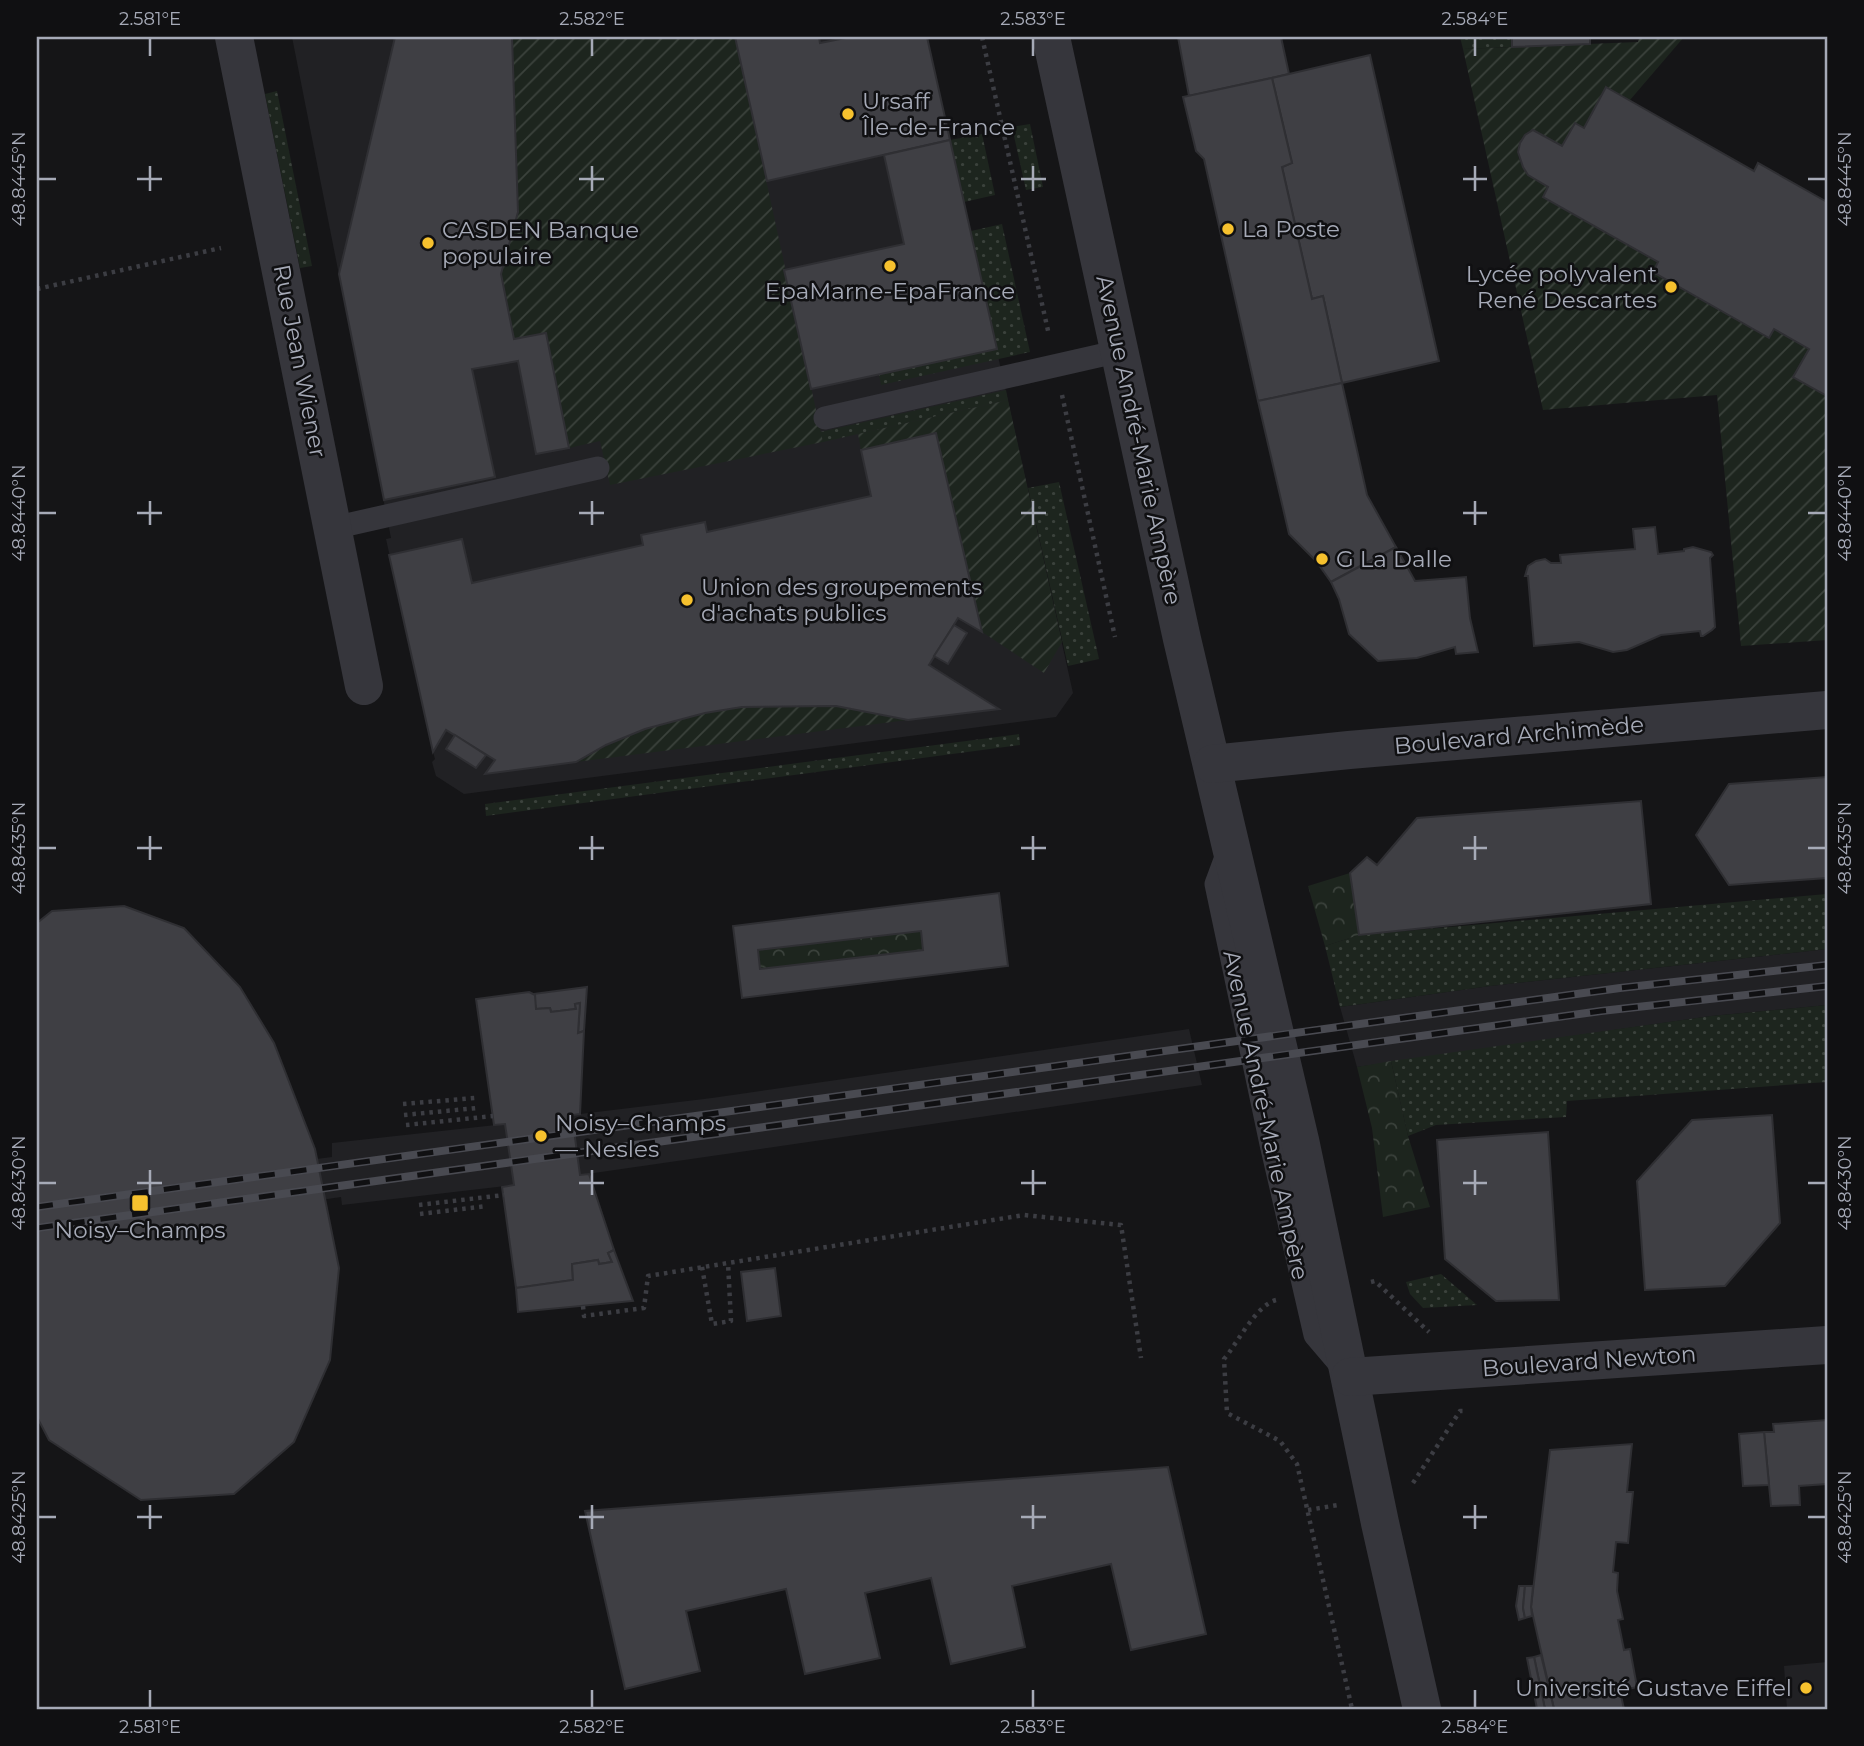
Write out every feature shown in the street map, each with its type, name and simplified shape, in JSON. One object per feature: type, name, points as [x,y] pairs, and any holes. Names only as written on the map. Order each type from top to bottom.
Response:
[{"type":"street","name":"Rue Jean Wiener","points":[[234,37],[365,686]]},
{"type":"street","name":"Avenue André-Marie Ampère","points":[[1051,37],[1231,842],[1244,956],[1286,1142],[1350,1377],[1422,1709]]},
{"type":"street","name":"Boulevard Archimède","points":[[1212,764],[1827,710]]},
{"type":"street","name":"Boulevard Newton","points":[[1350,1377],[1827,1345]]},
{"type":"lane","points":[[825,418],[1120,351]]},
{"type":"lane","points":[[333,528],[598,468]]},
{"type":"path","points":[[37,289],[221,248]]},
{"type":"path","points":[[403,1104],[475,1098]]},
{"type":"path","points":[[404,1115],[477,1108]]},
{"type":"path","points":[[405,1125],[493,1116]]},
{"type":"path","points":[[419,1205],[504,1195]]},
{"type":"path","points":[[420,1214],[487,1206]]},
{"type":"path","points":[[583,1306],[584,1316],[644,1308],[649,1276],[1024,1215],[1121,1225],[1142,1358]]},
{"type":"path","points":[[702,1267],[712,1324],[731,1321],[729,1263]]},
{"type":"path","points":[[1367,1282],[1375,1281],[1432,1335]]},
{"type":"path","points":[[1270,1301],[1224,1359],[1227,1413],[1280,1441],[1297,1464],[1352,1709]]},
{"type":"path","points":[[1406,1494],[1460,1411],[1470,1410]]},
{"type":"shaded area","points":[[292,37],[927,37],[1073,693],[1056,717],[464,794],[436,776],[432,762],[435,759],[386,539],[391,538]]},
{"type":"shaded area","points":[[1827,949],[1827,1005],[1711,1016],[1357,1067],[1340,1007],[1490,986]]},
{"type":"shaded area","points":[[1189,1029],[1202,1085],[580,1175],[572,1115],[712,1098]]},
{"type":"shaded area","points":[[505,1124],[514,1185],[342,1205],[341,1197],[287,1205],[277,1164],[332,1157],[332,1143]]},
{"type":"shaded area","name":"Université Gustave Eiffel","points":[[1827,1662],[1827,1709],[1787,1709],[1784,1666]]},
{"type":"green space","points":[[512,37],[735,37],[823,442],[610,485],[600,441],[569,448],[546,333],[514,339],[501,274],[518,212]]},
{"type":"green space","points":[[1460,37],[1512,37],[1512,47],[1463,49]]},
{"type":"green space","points":[[1639,37],[1684,37],[1630,100],[1606,87],[1584,128],[1575,123],[1562,146],[1533,130],[1522,139],[1518,155],[1526,170],[1548,187],[1543,197],[1658,262],[1653,272],[1768,338],[1774,329],[1809,349],[1793,377],[1827,396],[1827,640],[1741,646],[1717,395],[1543,410],[1463,49],[1638,42]]},
{"type":"green space","points":[[277,91],[312,266],[300,268],[265,94]]},
{"type":"green space","points":[[1030,124],[1043,187],[1026,190],[1012,127]]},
{"type":"green space","points":[[982,134],[995,195],[964,202],[950,140]]},
{"type":"green space","points":[[1002,224],[1030,352],[881,385],[879,375],[996,349],[971,231]]},
{"type":"green space","points":[[1006,390],[1008,400],[823,442],[820,432]]},
{"type":"green space","points":[[1008,400],[1062,642],[1044,673],[982,632],[936,433],[861,450],[858,434]]},
{"type":"green space","points":[[1059,482],[1099,659],[1068,666],[1028,488]]},
{"type":"green space","points":[[755,706],[836,706],[908,720],[576,762],[635,734],[701,713]]},
{"type":"green space","points":[[1019,734],[1020,745],[486,816],[485,804]]},
{"type":"green space","points":[[1350,873],[1359,935],[1325,946],[1308,886]]},
{"type":"green space","points":[[1827,894],[1827,949],[1490,986],[1340,1007],[1325,946],[1359,935]]},
{"type":"green space","points":[[921,931],[923,950],[760,969],[758,950]]},
{"type":"green space","points":[[1827,1005],[1827,1082],[1567,1101],[1566,1117],[1436,1125],[1408,1136],[1391,1061],[1711,1016]]},
{"type":"green space","points":[[1391,1061],[1408,1136],[1430,1207],[1383,1217],[1372,1128],[1357,1067]]},
{"type":"green space","points":[[1441,1274],[1477,1305],[1423,1308],[1410,1294],[1406,1282]]},
{"type":"building","name":"CASDEN Banque populaire","points":[[395,37],[512,37],[518,212],[501,274],[514,339],[546,333],[569,448],[536,454],[518,361],[472,369],[495,477],[384,500],[339,274]]},
{"type":"building","name":"Ursaff Île-de-France","points":[[735,37],[819,37],[820,43],[850,37],[927,37],[950,140],[767,181]]},
{"type":"building","points":[[1178,37],[1281,37],[1289,74],[1189,96]]},
{"type":"building","points":[[1512,37],[1590,37],[1590,44],[1512,47]]},
{"type":"building","points":[[1370,55],[1439,361],[1342,383],[1323,296],[1312,299],[1282,167],[1292,163],[1272,78]]},
{"type":"building","points":[[1272,78],[1292,163],[1282,167],[1312,299],[1323,296],[1342,383],[1258,401],[1204,159],[1196,151],[1183,97]]},
{"type":"building","points":[[1606,87],[1754,171],[1758,163],[1827,202],[1827,396],[1793,377],[1809,349],[1774,329],[1769,338],[1653,272],[1658,262],[1543,197],[1548,187],[1528,175],[1518,152],[1520,143],[1525,135],[1533,130],[1562,146],[1575,123],[1584,128]]},
{"type":"building","name":"EpaMarne-EpaFrance","points":[[950,140],[997,349],[811,389],[784,270],[904,244],[884,155]]},
{"type":"building","points":[[1342,383],[1367,495],[1396,547],[1331,582],[1316,561],[1289,534],[1258,401]]},
{"type":"building","name":"Union des groupements d'achats publics","points":[[936,433],[982,632],[958,618],[929,665],[999,709],[908,720],[836,706],[742,707],[705,713],[645,729],[606,745],[576,762],[485,774],[495,760],[446,730],[433,752],[389,555],[462,539],[472,583],[643,545],[641,535],[705,522],[707,532],[871,496],[861,450]]},
{"type":"building","points":[[1655,527],[1658,554],[1684,551],[1693,547],[1713,555],[1710,558],[1715,627],[1712,630],[1703,636],[1700,631],[1661,635],[1627,650],[1613,652],[1579,642],[1534,646],[1528,576],[1525,576],[1528,566],[1545,559],[1551,563],[1561,563],[1560,555],[1635,549],[1633,529]]},
{"type":"building","points":[[1396,547],[1415,581],[1466,577],[1470,618],[1478,652],[1456,654],[1455,647],[1417,658],[1378,661],[1349,634],[1331,582]]},
{"type":"building","points":[[954,625],[967,633],[948,664],[934,656]]},
{"type":"building","points":[[455,735],[486,755],[476,768],[446,749]]},
{"type":"building","points":[[1827,777],[1827,878],[1729,885],[1696,835],[1729,784]]},
{"type":"building","points":[[1641,801],[1651,904],[1359,935],[1350,873],[1367,857],[1377,865],[1417,818]]},
{"type":"building","points":[[999,893],[1008,966],[742,998],[733,926]],"holes":[[[921,931],[923,950],[760,969],[758,950]]]},
{"type":"building","points":[[124,906],[184,928],[240,987],[274,1043],[315,1149],[339,1268],[330,1360],[294,1442],[234,1494],[141,1500],[49,1440],[37,1417],[37,923],[52,911]]},
{"type":"building","points":[[587,987],[584,1031],[578,1033],[580,1003],[575,1004],[576,1009],[551,1012],[550,1008],[536,1009],[533,994]]},
{"type":"building","name":"Noisy–Champs — Nesles","points":[[529,992],[535,995],[536,1009],[550,1008],[551,1012],[576,1009],[575,1004],[580,1003],[578,1033],[584,1031],[580,1114],[572,1115],[580,1175],[589,1174],[614,1250],[608,1253],[612,1262],[599,1264],[598,1260],[572,1264],[573,1280],[516,1288],[502,1187],[514,1185],[505,1124],[494,1125],[476,999]]},
{"type":"building","points":[[1772,1115],[1780,1223],[1725,1286],[1645,1290],[1637,1181],[1692,1120]]},
{"type":"building","points":[[1548,1132],[1559,1300],[1496,1301],[1445,1259],[1437,1140]]},
{"type":"building","points":[[614,1250],[633,1301],[518,1312],[516,1288],[573,1280],[572,1264],[598,1260],[599,1264],[612,1262],[608,1253]]},
{"type":"building","points":[[775,1268],[781,1316],[747,1321],[741,1272]]},
{"type":"building","points":[[1827,1420],[1827,1484],[1799,1486],[1800,1505],[1771,1506],[1764,1432],[1774,1432],[1773,1424]]},
{"type":"building","points":[[1764,1432],[1769,1485],[1743,1486],[1739,1434]]},
{"type":"building","points":[[1632,1444],[1627,1492],[1633,1492],[1628,1543],[1616,1542],[1613,1572],[1618,1573],[1617,1591],[1623,1619],[1618,1620],[1624,1650],[1630,1649],[1637,1687],[1620,1691],[1624,1709],[1554,1709],[1531,1607],[1550,1450]]},
{"type":"building","points":[[1168,1467],[1206,1634],[1131,1650],[1111,1564],[1012,1586],[1025,1647],[951,1664],[931,1578],[865,1593],[880,1658],[805,1674],[786,1589],[686,1611],[700,1671],[625,1689],[585,1511]]},
{"type":"building","points":[[1519,1586],[1525,1586],[1525,1618],[1519,1620],[1516,1606]]},
{"type":"building","points":[[1525,1586],[1533,1586],[1532,1616],[1525,1618],[1523,1608]]},
{"type":"building","points":[[1541,1655],[1554,1709],[1545,1709],[1534,1657]]},
{"type":"building","points":[[1534,1657],[1545,1709],[1537,1709],[1527,1658]]},
{"type":"railway","points":[[37,1207],[1620,988],[1827,965]]},
{"type":"railway","points":[[37,1228],[1601,1011],[1827,986]]},
{"type":"place","name":"Ursaff Île-de-France","points":[[848,114]]},
{"type":"place","name":"La Poste","points":[[1228,229]]},
{"type":"place","name":"CASDEN Banque populaire","points":[[428,243]]},
{"type":"place","name":"EpaMarne-EpaFrance","points":[[890,266]]},
{"type":"place","name":"Lycée polyvalent René Descartes","points":[[1671,287]]},
{"type":"place","name":"G La Dalle","points":[[1322,559]]},
{"type":"place","name":"Union des groupements d'achats publics","points":[[687,600]]},
{"type":"place","name":"Noisy–Champs — Nesles","points":[[541,1136]]},
{"type":"place","name":"Noisy–Champs","points":[[140,1203]]},
{"type":"place","name":"Université Gustave Eiffel","points":[[1806,1688]]}]
